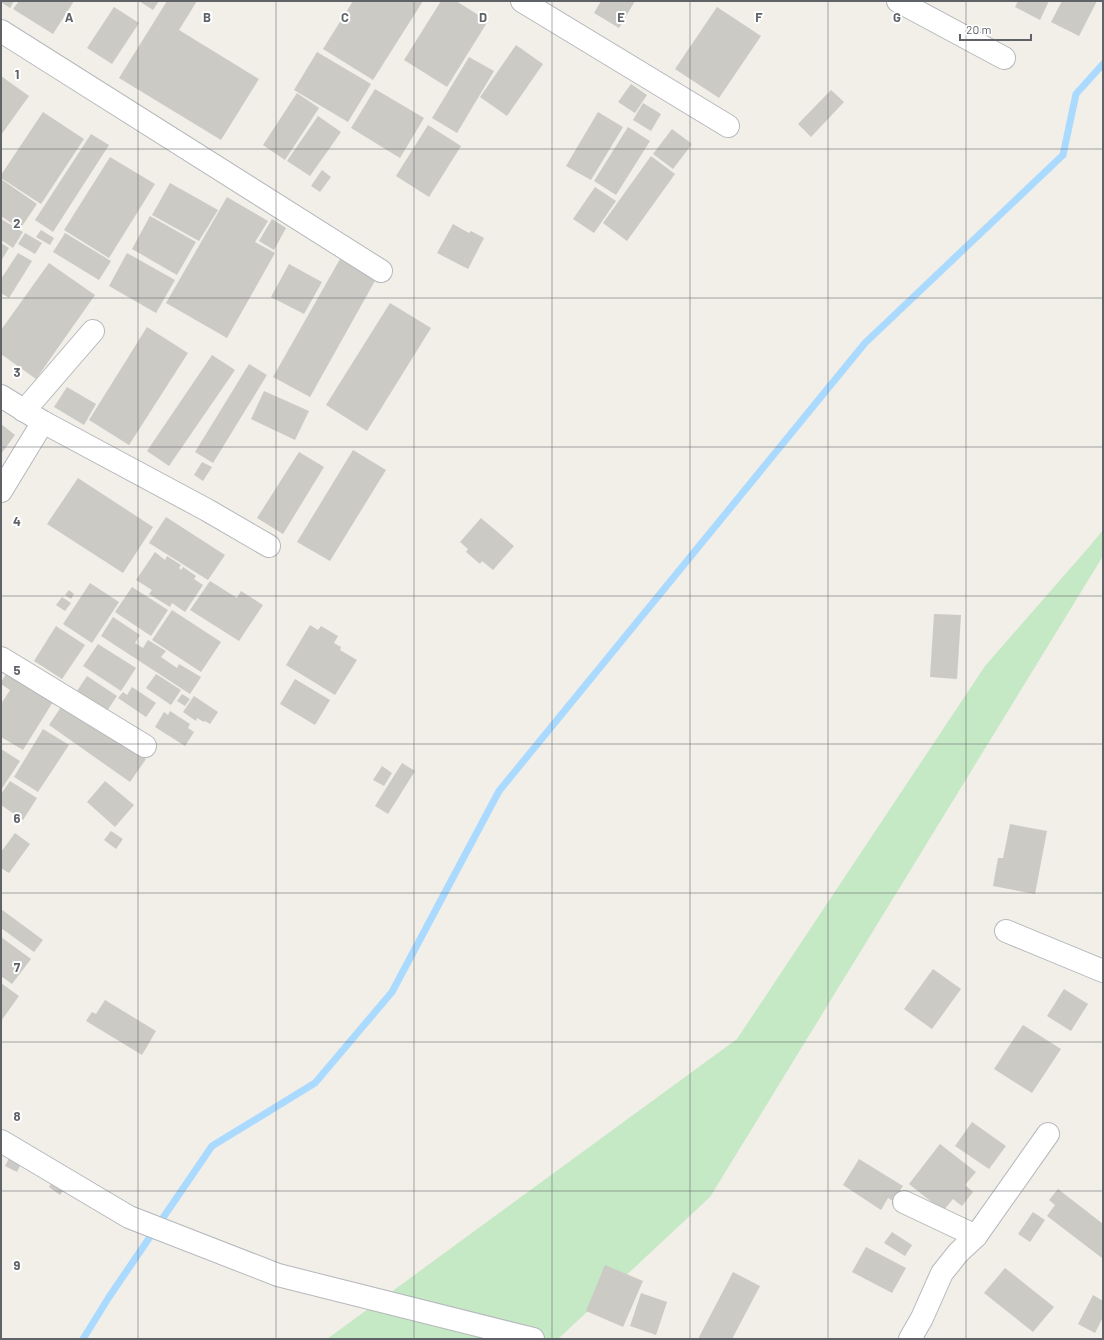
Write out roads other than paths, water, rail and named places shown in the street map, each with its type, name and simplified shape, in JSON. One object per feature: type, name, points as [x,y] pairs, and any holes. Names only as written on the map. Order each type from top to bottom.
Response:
[{"type":"street","points":[[522,1],[728,126]]},
{"type":"street","points":[[898,1],[1004,58]]},
{"type":"street","points":[[1,32],[381,271]]},
{"type":"street","points":[[24,411],[93,331]]},
{"type":"street","points":[[1,396],[43,422],[207,510],[269,546]]},
{"type":"street","points":[[1,491],[43,422]]},
{"type":"street","points":[[1,658],[145,746]]},
{"type":"street","points":[[1006,931],[1103,971]]},
{"type":"street","points":[[910,1339],[922,1318],[942,1274],[958,1254],[976,1236],[1048,1134]]},
{"type":"street","points":[[1,1141],[129,1217],[278,1275],[533,1339]]},
{"type":"street","points":[[904,1202],[976,1236]]},
{"type":"waterway","points":[[83,1339],[109,1297],[212,1146],[315,1083],[392,992],[499,791],[865,343],[1063,155],[1076,94],[1103,64]]}]
